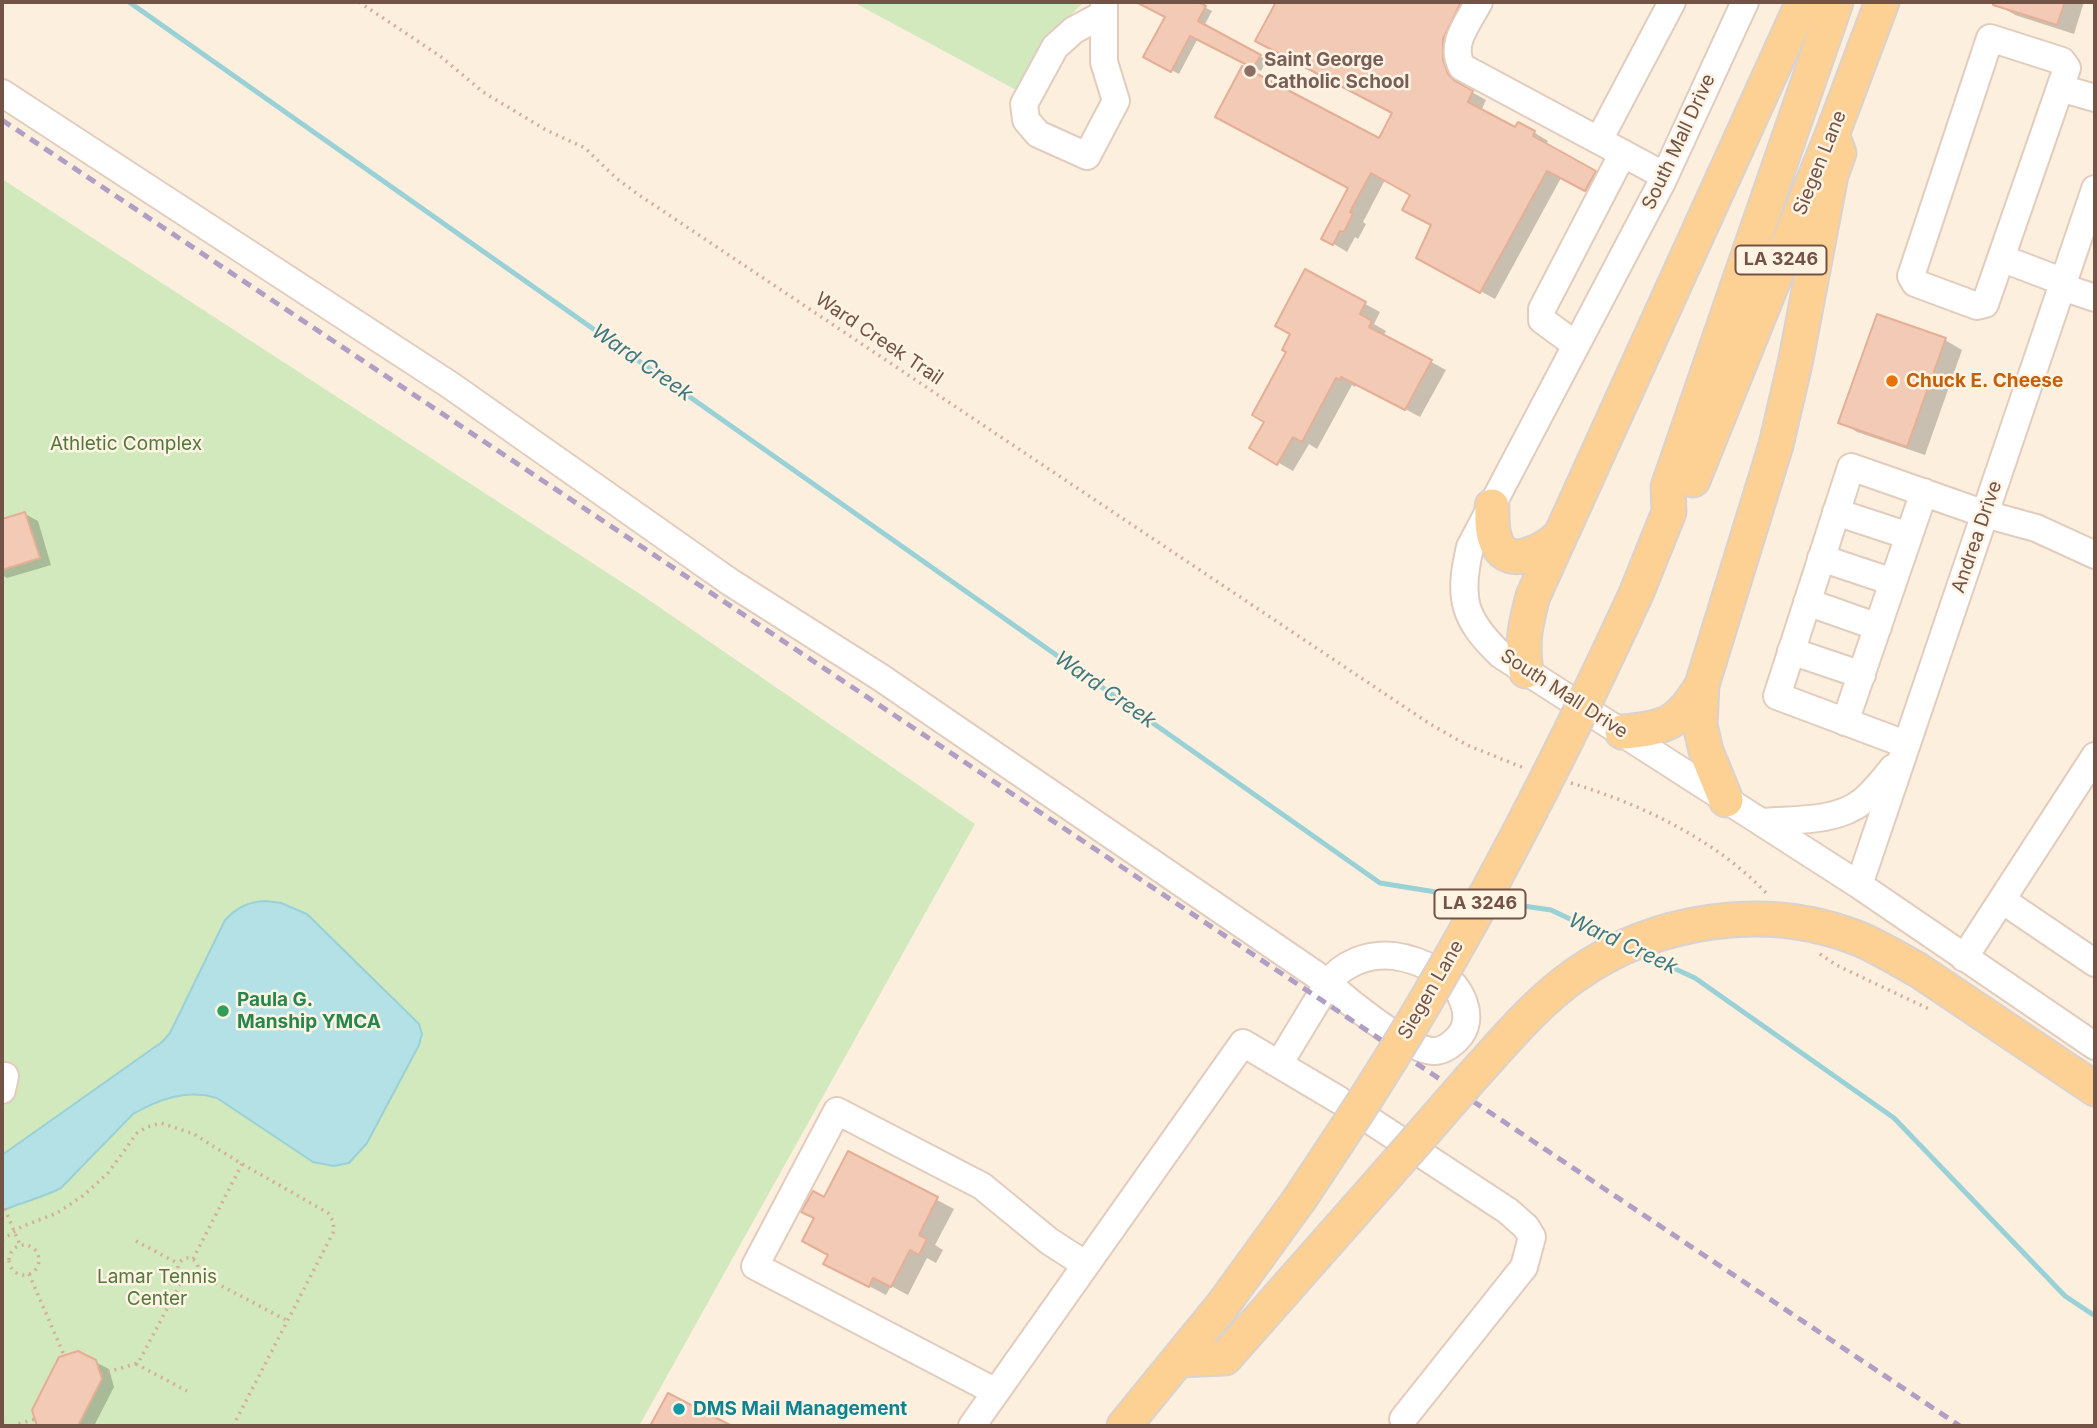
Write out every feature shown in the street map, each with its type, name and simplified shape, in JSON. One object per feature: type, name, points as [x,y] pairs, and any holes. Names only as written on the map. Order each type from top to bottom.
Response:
[{"type":"main road","points":[[1526,671],[1523,634],[1533,596],[1803,2]]},
{"type":"main road","name":"Siegen Lane","points":[[1124,1426],[1179,1360],[1299,1200],[1381,1076],[1543,790],[1636,594],[1669,512],[1668,488],[1836,2]]},
{"type":"main road","name":"Siegen Lane","points":[[1669,512],[1686,496],[1832,135],[1882,2]]},
{"type":"main road","points":[[1726,800],[1706,751],[1700,725],[1702,685],[1782,421],[1831,176],[1839,153],[1832,135]]},
{"type":"main road","points":[[1492,506],[1492,531],[1498,547],[1511,556],[1528,556],[1545,549],[1559,537]]},
{"type":"main road","points":[[1622,732],[1651,730],[1675,720],[1689,706],[1702,685]]},
{"type":"main road","points":[[1179,1360],[1224,1358],[1524,1019],[1575,976],[1634,943],[1664,932],[1720,920],[1779,920],[1856,938],[1918,970],[2095,1089]]},
{"type":"street","points":[[1479,2],[1456,46],[1457,58],[1462,67],[1665,176]]},
{"type":"street","points":[[1598,140],[1672,2]]},
{"type":"street","name":"South Mall Drive","points":[[1745,2],[1665,176],[1470,547],[1463,578],[1465,604],[1479,635],[1501,655],[1859,886],[2095,1046]]},
{"type":"street","points":[[1104,8],[1104,62],[1116,101],[1087,156],[1038,134],[1026,120],[1024,104],[1055,47],[1104,8]]},
{"type":"street","points":[[1990,38],[2062,61],[2067,68],[2060,88],[1985,303],[1981,306],[1914,283],[1912,280],[1930,220],[1990,38]]},
{"type":"street","points":[[2060,88],[2095,99]]},
{"type":"street","points":[[2,93],[450,385],[730,582],[880,677],[1328,982],[1348,1002],[1423,1050],[1436,1052],[1448,1047],[1460,1036],[1467,1020],[1466,1008],[1460,993],[1442,974],[1423,963],[1377,954],[1350,964],[1335,974],[1328,982],[1279,1064]]},
{"type":"street","points":[[1576,345],[1542,320],[1542,309],[1623,153]]},
{"type":"street","name":"Andrea Drive","points":[[1859,886],[2095,189]]},
{"type":"street","points":[[2001,258],[2095,298]]},
{"type":"street","points":[[1761,822],[1843,813],[1864,801],[1902,753],[1845,722],[1777,696],[1851,467],[1985,514],[2036,528],[2095,555]]},
{"type":"street","points":[[1845,722],[1924,492]]},
{"type":"street","points":[[1836,512],[1909,536]]},
{"type":"street","points":[[1821,558],[1893,582]]},
{"type":"street","points":[[1807,603],[1878,627]]},
{"type":"street","points":[[1791,651],[1861,675]]},
{"type":"street","points":[[1964,958],[2095,757]]},
{"type":"street","points":[[2002,900],[2095,963]]},
{"type":"street","points":[[972,1426],[1243,1043],[1339,1100],[1508,1211],[1526,1227],[1532,1237],[1531,1251],[1524,1267],[1403,1419]]},
{"type":"street","points":[[996,1392],[755,1266],[837,1111],[982,1186],[1049,1241],[1086,1265]]},
{"type":"path","name":"Ward Creek Trail","points":[[359,2],[440,56],[483,92],[546,130],[584,148],[639,195],[1389,696]]},
{"type":"path","points":[[2,1240],[15,1229],[57,1213],[84,1195],[108,1173],[137,1133],[161,1123],[183,1129],[322,1209],[333,1221],[334,1231],[233,1426]]},
{"type":"path","points":[[193,1259],[242,1164]]},
{"type":"path","points":[[2,1202],[21,1246]]},
{"type":"path","points":[[135,1241],[179,1264]]},
{"type":"path","points":[[21,1246],[34,1249],[39,1258],[37,1267],[29,1274],[16,1272],[10,1265],[12,1251],[21,1246]]},
{"type":"path","points":[[183,1259],[193,1259],[198,1264],[197,1273],[191,1278],[184,1278],[179,1273],[179,1264],[183,1259]]},
{"type":"path","points":[[197,1273],[288,1321]]},
{"type":"path","points":[[29,1274],[64,1355]]},
{"type":"path","points":[[101,1374],[138,1363],[184,1278]]},
{"type":"path","points":[[135,1363],[187,1391]]},
{"type":"path","points":[[12,1426],[35,1419]]},
{"type":"path","points":[[2,1422],[6,1426]]},
{"type":"green space","points":[[853,2],[1084,2],[1047,38],[1018,91]]},
{"type":"green space","name":"Paula G. Manship YMCA","points":[[2,179],[643,596],[975,824],[639,1426],[2,1426]]},
{"type":"water","points":[[266,901],[281,903],[307,914],[419,1024],[422,1034],[419,1045],[367,1143],[349,1163],[334,1166],[313,1162],[217,1098],[184,1095],[153,1104],[133,1114],[61,1188],[2,1211],[2,1155],[162,1042],[170,1033],[225,920],[243,906]]},
{"type":"building","points":[[1136,2],[1198,2],[1206,6],[1198,21],[1261,55],[1253,68],[1190,36],[1171,72],[1143,57],[1165,17]]},
{"type":"building","points":[[1276,2],[1461,2],[1443,39],[1443,60],[1448,74],[1473,91],[1468,102],[1515,127],[1518,122],[1535,131],[1533,136],[1596,171],[1585,191],[1547,171],[1480,293],[1416,258],[1431,225],[1402,210],[1410,195],[1371,173],[1350,212],[1353,214],[1344,232],[1340,231],[1333,245],[1321,239],[1348,188],[1215,117],[1242,66],[1379,138],[1392,113],[1255,41]]},
{"type":"building","points":[[1993,2],[2065,2],[2057,25],[1993,5]]},
{"type":"building","points":[[1305,269],[1366,302],[1360,314],[1372,321],[1369,327],[1432,360],[1405,410],[1341,377],[1340,380],[1336,378],[1302,442],[1293,437],[1277,465],[1249,448],[1264,422],[1252,415],[1286,352],[1282,350],[1290,334],[1275,326]]},
{"type":"building","name":"Chuck E. Cheese","points":[[1877,314],[1946,338],[1907,447],[1838,423]]},
{"type":"building","points":[[25,512],[40,558],[2,570],[2,519]]},
{"type":"building","points":[[848,1151],[938,1197],[919,1235],[927,1239],[919,1255],[910,1250],[891,1287],[873,1278],[869,1287],[823,1264],[828,1255],[802,1241],[814,1218],[801,1212],[813,1191],[824,1197]]},
{"type":"building","points":[[78,1351],[96,1360],[102,1379],[78,1426],[37,1426],[32,1410],[59,1357]]},
{"type":"building","name":"DMS Mail Management","points":[[668,1393],[732,1426],[650,1426]]},
{"type":"waterway","name":"Ward Creek","points":[[129,2],[1380,883],[1473,898]]},
{"type":"waterway","name":"Ward Creek","points":[[1496,902],[1551,910],[1612,939]]},
{"type":"waterway","name":"Ward Creek","points":[[1643,954],[1695,978],[1894,1118],[2065,1296],[2095,1316]]},
{"type":"railway","points":[[2,120],[1960,1426]]},
{"type":"place","name":"Saint George Catholic School","points":[[1250,71]]},
{"type":"place","name":"Chuck E. Cheese","points":[[1892,381]]},
{"type":"place","name":"Paula G. Manship YMCA","points":[[223,1011]]},
{"type":"place","name":"DMS Mail Management","points":[[679,1409]]},
{"type":"park label","name":"Athletic Complex","points":[[126,444]]},
{"type":"park label","name":"Lamar Tennis Center","points":[[157,1288]]}]
